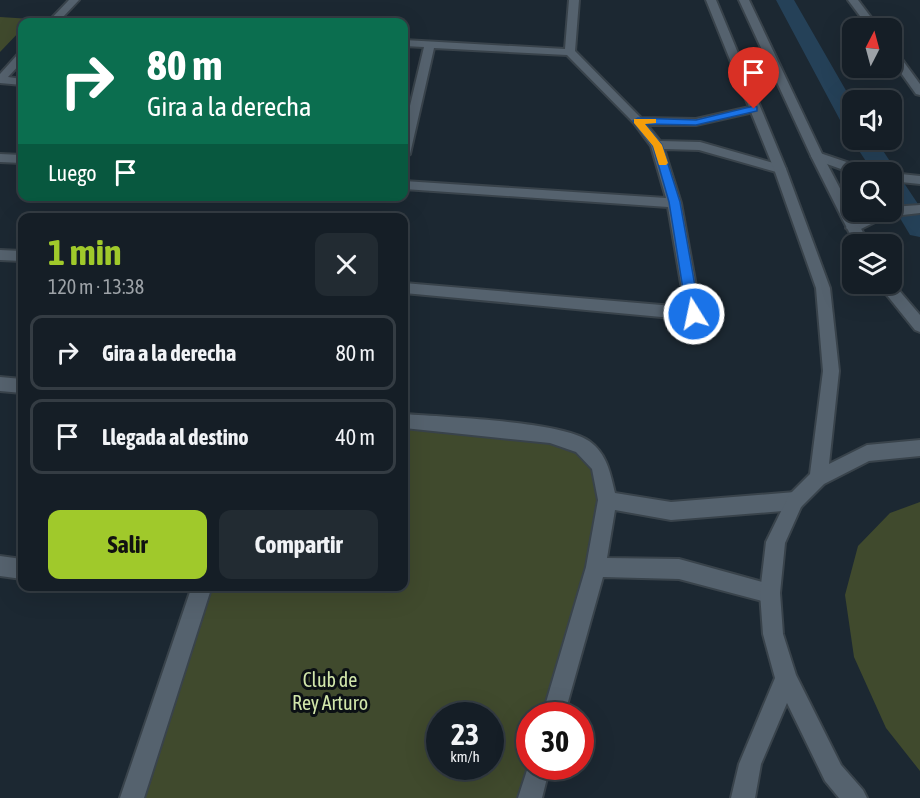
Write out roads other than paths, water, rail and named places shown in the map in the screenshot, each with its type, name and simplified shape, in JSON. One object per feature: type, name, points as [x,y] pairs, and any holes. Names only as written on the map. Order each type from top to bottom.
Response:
[{"type":"street","points":[[58,18],[74,0]]},
{"type":"street","points":[[560,0],[574,0],[570,52]]},
{"type":"street","points":[[711,0],[780,169],[823,288],[831,371],[818,478]]},
{"type":"street","points":[[744,0],[856,234]]},
{"type":"street","points":[[853,0],[866,18]]},
{"type":"street","points":[[408,43],[570,52],[638,121],[657,145],[674,202],[694,314],[408,288]]},
{"type":"street","points":[[409,107],[429,44]]},
{"type":"street","points":[[0,80],[18,60]]},
{"type":"street","points":[[902,67],[920,92]]},
{"type":"street","points":[[0,80],[18,82]]},
{"type":"street","points":[[638,121],[696,122],[754,109]]},
{"type":"street","points":[[657,145],[700,146],[780,169]]},
{"type":"street","points":[[817,156],[842,165]]},
{"type":"street","points":[[0,158],[18,159]]},
{"type":"street","points":[[902,178],[920,180]]},
{"type":"street","points":[[408,185],[674,202]]},
{"type":"street","points":[[853,228],[865,219],[878,214],[920,209]]},
{"type":"street","points":[[0,255],[18,256]]},
{"type":"street","points":[[893,294],[920,326]]},
{"type":"street","points":[[0,384],[18,386]]},
{"type":"street","points":[[408,421],[550,435],[582,446],[600,465],[607,500],[596,567],[558,702]]},
{"type":"street","points":[[855,798],[833,773],[786,678],[774,634],[770,593],[776,542],[795,501],[818,478],[867,453],[920,448]]},
{"type":"street","points":[[607,500],[671,511],[795,501]]},
{"type":"street","points":[[0,566],[18,568]]},
{"type":"street","points":[[596,567],[679,568],[770,593]]},
{"type":"street","points":[[132,798],[201,591]]},
{"type":"street","points":[[743,798],[750,764],[786,678]]},
{"type":"street","points":[[530,798],[535,780]]},
{"type":"waterway","points":[[785,0],[842,103]]},
{"type":"waterway","points":[[871,150],[878,162]]},
{"type":"waterway","points":[[902,200],[920,228]]},
{"type":"park label","name":"Club de Rey Arturo","points":[[330,692]]}]
